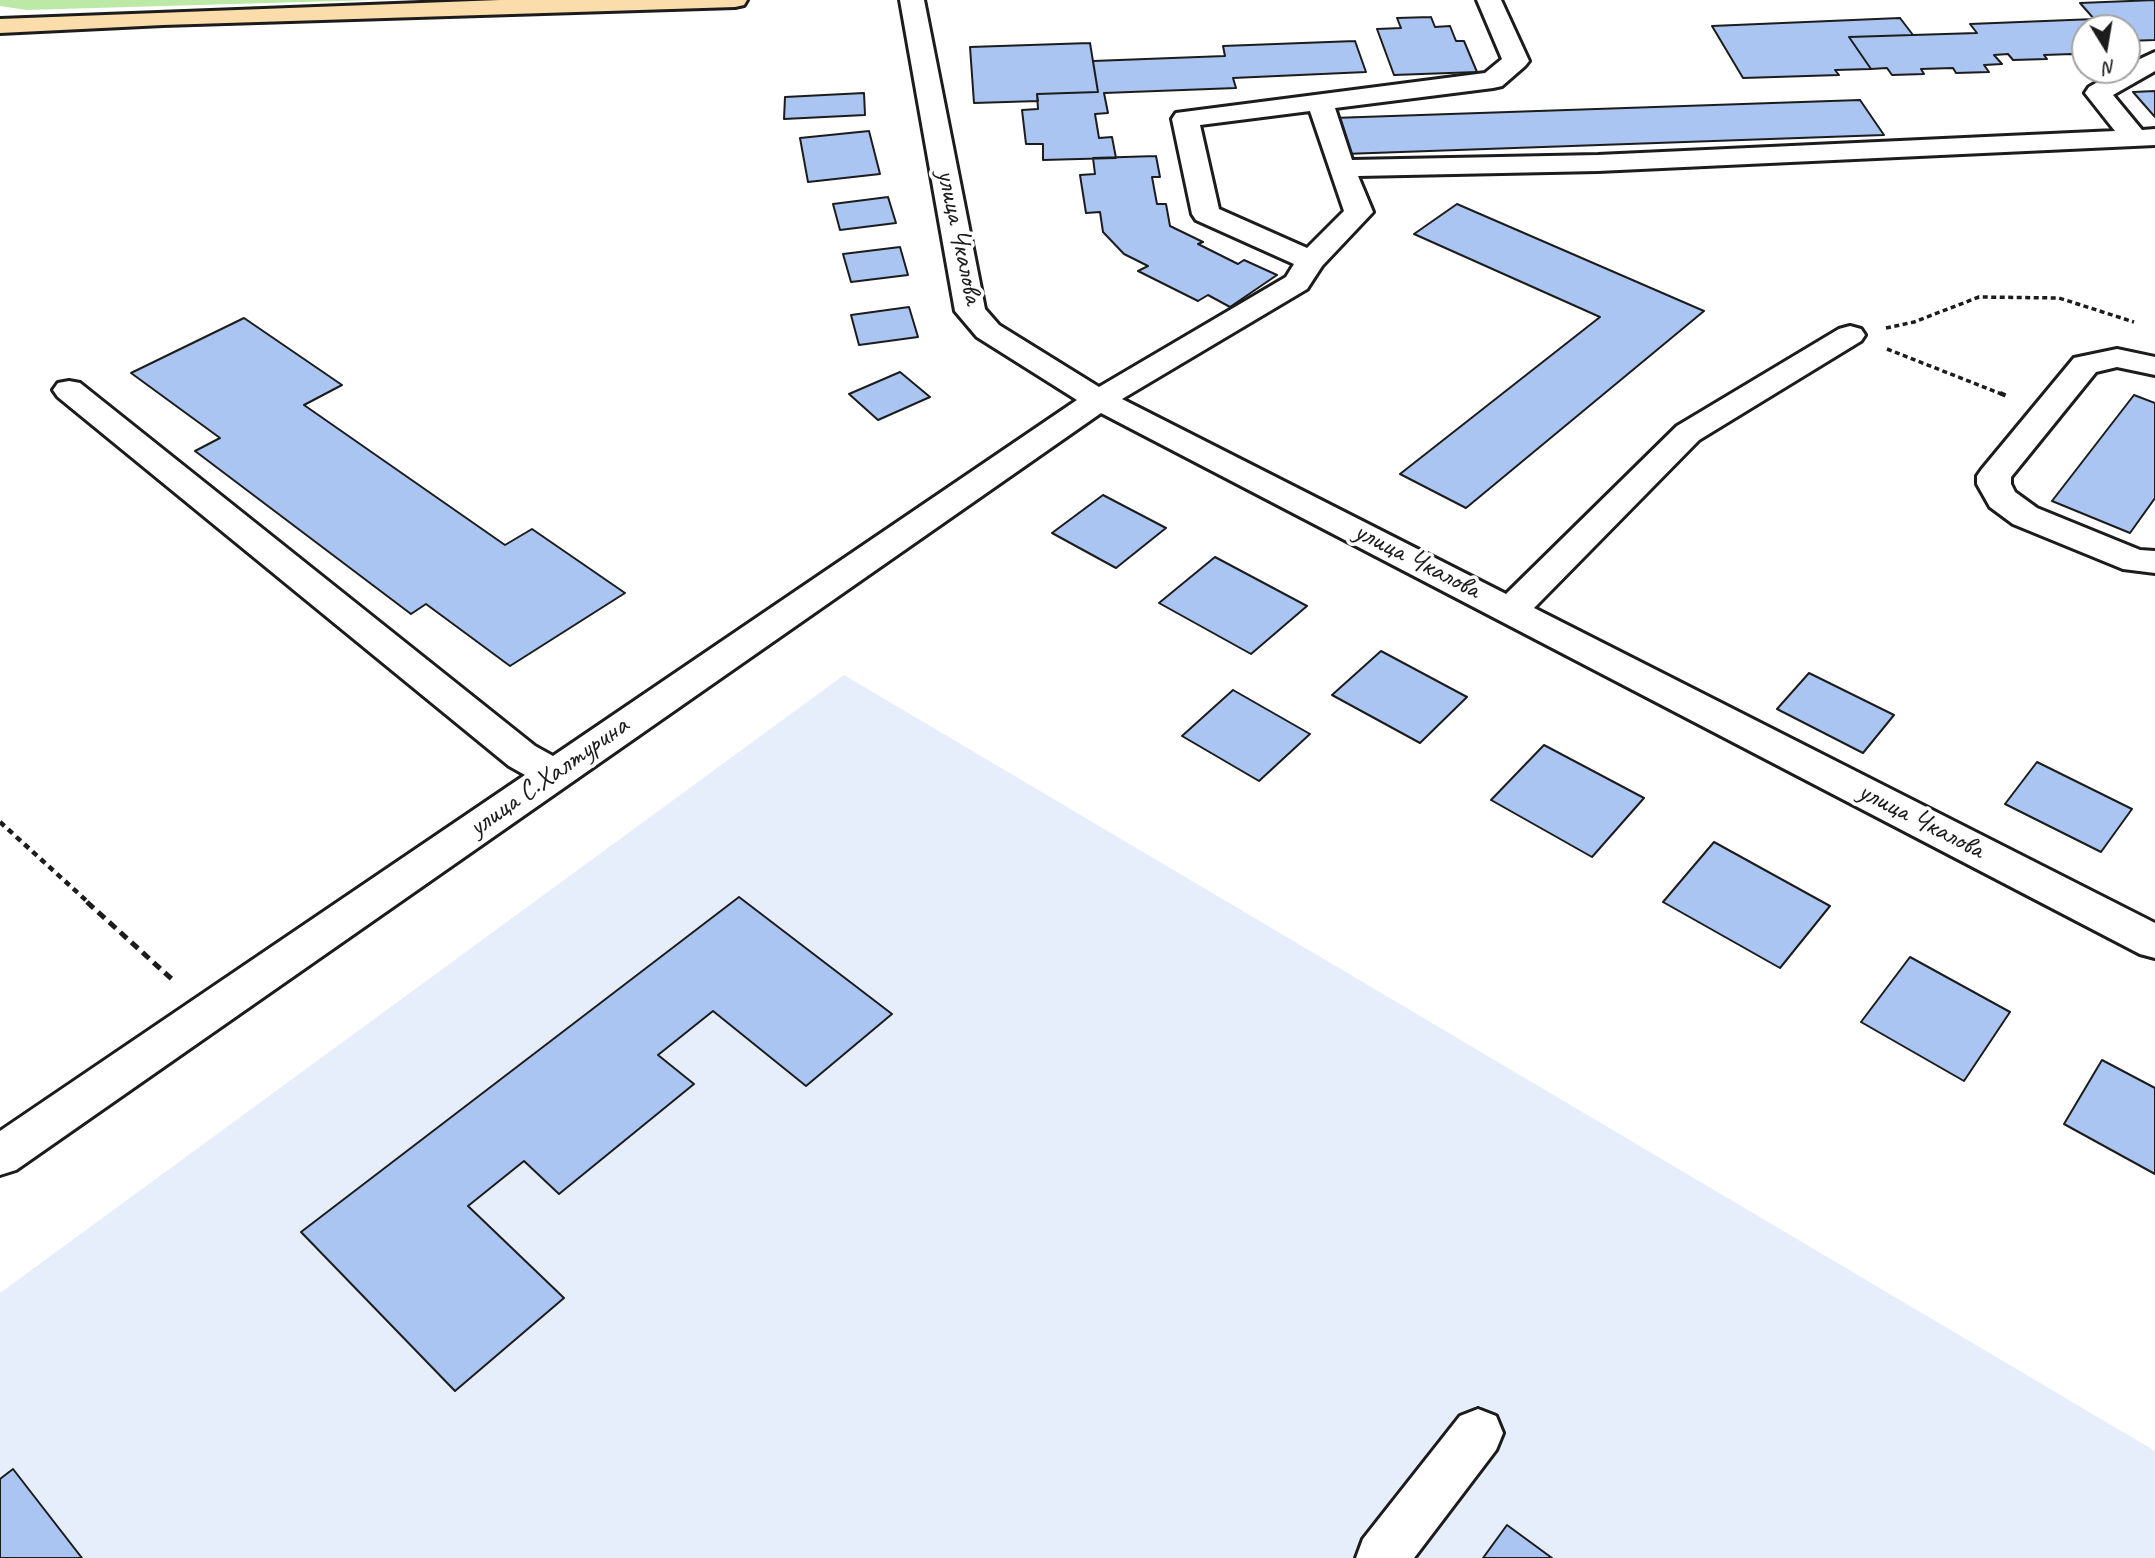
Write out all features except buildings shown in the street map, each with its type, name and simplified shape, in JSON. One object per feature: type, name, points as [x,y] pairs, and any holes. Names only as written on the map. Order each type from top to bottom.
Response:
[{"type":"main road","points":[[0,26],[470,4],[735,0]]},
{"type":"main road","points":[[0,13],[163,18]]},
{"type":"street","name":"улица Чкалова","points":[[912,0],[970,311],[988,331],[1099,400],[1512,609],[2155,942]]},
{"type":"street","points":[[1311,261],[1206,214],[1185,118],[1493,80],[1516,61],[1489,0]]},
{"type":"street","points":[[2145,137],[2098,93],[2155,60]]},
{"type":"street","points":[[1320,102],[1341,168],[1598,163],[2145,137]]},
{"type":"street","name":"улица С.Халтурина","points":[[0,1156],[1099,400],[1297,283],[1311,261],[1359,212],[1341,168]]},
{"type":"street","points":[[1512,609],[1688,433],[1850,335]]},
{"type":"street","points":[[2155,366],[2118,358],[2085,365],[1994,476],[1994,484],[2002,499],[2025,516],[2135,561],[2155,562]]},
{"type":"street","points":[[69,390],[512,747],[554,774]]},
{"type":"street","points":[[1382,1558],[1478,1433]]},
{"type":"path","points":[[1850,335],[1914,322],[1979,296],[2059,298],[2143,325]]},
{"type":"path","points":[[1850,335],[2047,411]]},
{"type":"path","points":[[0,822],[180,987]]},
{"type":"shaded area","points":[[844,675],[2155,1451],[2155,1558],[0,1558],[0,1293]]},
{"type":"green space","points":[[0,0],[372,0],[26,10],[0,6]]}]
